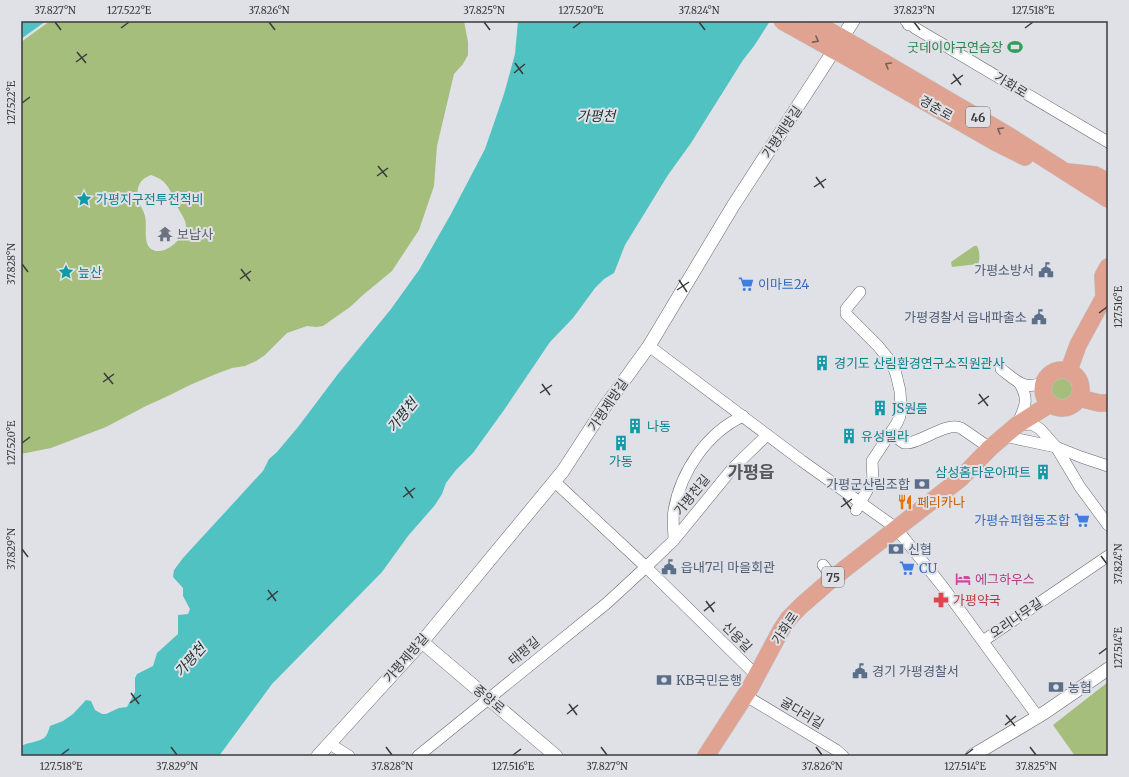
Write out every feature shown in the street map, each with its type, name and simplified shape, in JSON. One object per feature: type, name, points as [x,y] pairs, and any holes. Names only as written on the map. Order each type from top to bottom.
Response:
[{"type":"main road","name":"경춘로","points":[[782,21],[857,55],[1006,134],[1092,190]]},
{"type":"main road","name":"경춘로","points":[[812,21],[857,55],[994,142],[1108,199]]},
{"type":"main road","points":[[1063,171],[1095,175],[1108,182]]},
{"type":"main road","points":[[1069,370],[1078,345],[1106,293],[1103,276],[1108,267]]},
{"type":"main road","points":[[1069,370],[1074,373],[1080,382],[1081,387],[1079,398],[1071,406],[1066,408],[1048,396],[1050,374],[1054,371],[1069,370]]},
{"type":"main road","name":"가화로","points":[[706,756],[746,696],[781,630],[789,618],[828,571],[896,528],[960,479],[990,448],[1048,396]]},
{"type":"main road","points":[[1079,398],[1099,403],[1108,403]]},
{"type":"street","name":"가평제방길","points":[[318,756],[422,642],[486,562],[555,482],[604,408],[648,346],[762,160],[809,91],[853,21]]},
{"type":"street","name":"가화로","points":[[910,24],[1108,142]]},
{"type":"street","points":[[858,506],[873,480],[872,461],[900,416],[900,391],[896,374],[885,353],[848,317],[845,311],[860,292]]},
{"type":"street","points":[[648,346],[743,416],[858,506],[896,528],[983,641]]},
{"type":"street","points":[[1001,369],[1020,384],[1026,394],[1026,400],[1017,425],[1032,424],[1040,429],[1056,447],[1080,487],[1108,524]]},
{"type":"street","points":[[1020,384],[1030,386],[1048,396],[1040,429]]},
{"type":"street","name":"가평천길","points":[[674,540],[674,510],[681,485],[687,472],[701,450],[714,436],[729,424],[743,416]]},
{"type":"street","points":[[890,433],[904,443],[908,443],[956,426],[990,448]]},
{"type":"street","name":"가평천길","points":[[674,540],[732,469],[767,435]]},
{"type":"street","points":[[1004,436],[1056,447],[1108,466]]},
{"type":"street","name":"신용길","points":[[555,482],[646,567],[757,676]]},
{"type":"street","points":[[646,567],[674,540]]},
{"type":"street","name":"오리나무길","points":[[1038,717],[983,641],[1108,556]]},
{"type":"street","name":"태평길","points":[[418,756],[607,602],[646,567]]},
{"type":"street","name":"중앙로","points":[[422,642],[556,756]]},
{"type":"street","points":[[972,756],[1038,717],[1108,669]]},
{"type":"street","name":"굴다리길","points":[[746,696],[836,750],[843,756]]},
{"type":"street","points":[[330,744],[349,756]]},
{"type":"green space","points":[[50,21],[464,21],[468,42],[468,55],[463,64],[454,74],[437,146],[434,186],[419,230],[392,271],[350,307],[323,326],[307,326],[287,333],[265,355],[256,361],[245,366],[232,368],[190,385],[106,427],[51,448],[21,454],[21,42]],"holes":[[[151,175],[157,177],[168,187],[186,223],[184,233],[179,239],[167,249],[162,251],[153,250],[147,243],[145,216],[138,200],[138,187],[140,183],[146,177]]]},
{"type":"green space","points":[[974,246],[977,246],[979,250],[978,264],[952,267],[951,262]]},
{"type":"green space","points":[[1061,376],[1070,380],[1074,389],[1070,398],[1061,402],[1052,398],[1048,389],[1052,380]]},
{"type":"green space","points":[[1108,682],[1108,756],[1075,756],[1053,725]]},
{"type":"water","points":[[21,21],[46,21],[21,39]]},
{"type":"water","name":"가평천","points":[[518,21],[770,21],[743,60],[691,143],[668,175],[625,245],[614,273],[604,279],[595,288],[573,318],[550,342],[473,453],[456,470],[446,483],[442,494],[435,505],[408,536],[382,572],[272,684],[219,756],[21,756],[21,746],[44,738],[50,726],[63,721],[73,714],[86,700],[91,701],[95,710],[102,714],[127,707],[135,692],[135,678],[137,674],[153,666],[157,653],[178,634],[178,615],[188,614],[190,609],[183,596],[183,588],[173,577],[174,570],[183,558],[263,471],[269,459],[277,452],[298,427],[338,374],[391,309],[419,270],[451,214],[485,149],[504,94],[515,54]]},
{"type":"place","name":"굿데이야구연습장","points":[[1015,47]]},
{"type":"place","name":"가평지구전투전적비","points":[[84,199]]},
{"type":"place","name":"보납사","points":[[165,234]]},
{"type":"place","name":"가평소방서","points":[[1046,270]]},
{"type":"place","name":"늪산","points":[[66,272]]},
{"type":"place","name":"이마트24","points":[[746,284]]},
{"type":"place","name":"가평경찰서 읍내파출소","points":[[1039,317]]},
{"type":"place","name":"경기도 산림환경연구소직원관사","points":[[822,363]]},
{"type":"place","name":"JS원룸","points":[[880,408]]},
{"type":"place","name":"나동","points":[[635,426]]},
{"type":"place","name":"유성빌라","points":[[849,436]]},
{"type":"place","name":"가동","points":[[621,443]]},
{"type":"place","name":"삼성홈타운아파트","points":[[1043,472]]},
{"type":"place","name":"가평군산림조합","points":[[922,484]]},
{"type":"place","name":"페리카나","points":[[905,502]]},
{"type":"place","name":"가평슈퍼협동조합","points":[[1082,520]]},
{"type":"place","name":"신협","points":[[896,549]]},
{"type":"place","name":"읍내7리 마을회관","points":[[669,567]]},
{"type":"place","name":"CU","points":[[907,568]]},
{"type":"place","name":"에그하우스","points":[[963,579]]},
{"type":"place","name":"가평약국","points":[[941,600]]},
{"type":"place","name":"경기 가평경찰서","points":[[860,671]]},
{"type":"place","name":"KB국민은행","points":[[664,680]]},
{"type":"place","name":"농협","points":[[1056,687]]},
{"type":"district","name":"가평읍","points":[[751,472]]}]
